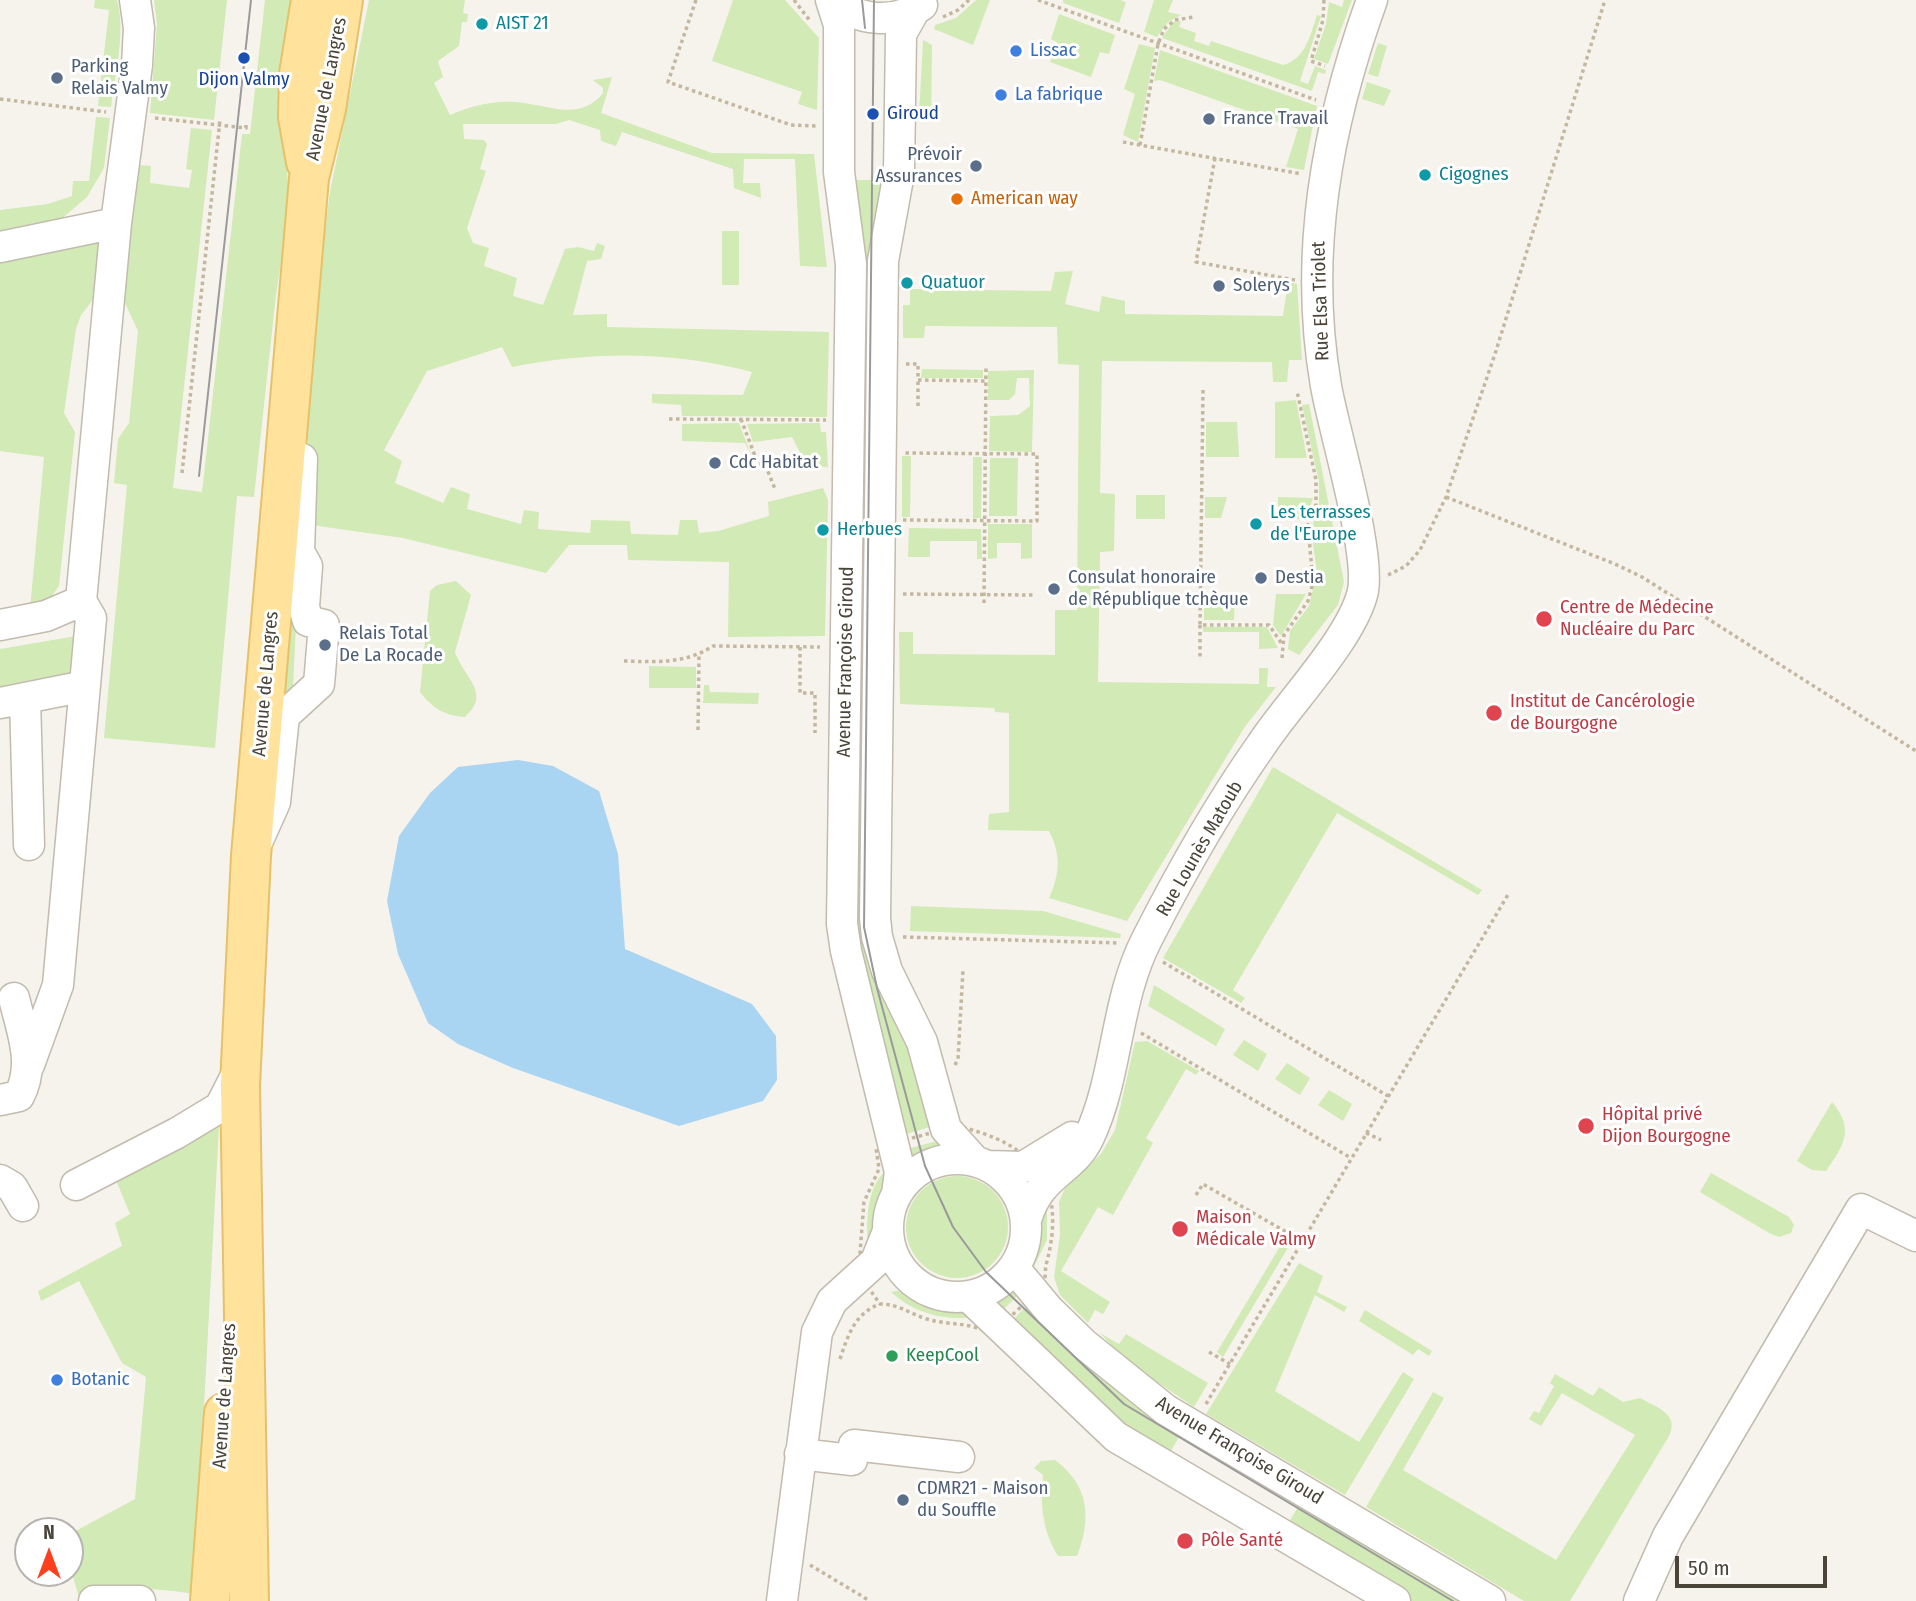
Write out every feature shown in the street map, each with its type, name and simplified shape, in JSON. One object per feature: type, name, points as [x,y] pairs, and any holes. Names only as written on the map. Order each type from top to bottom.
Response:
[{"type":"main road","name":"Avenue de Langres","points":[[309,178],[298,117],[299,74],[311,0]]},
{"type":"main road","name":"Avenue de Langres","points":[[249,1601],[241,1067],[251,856],[293,397],[309,178],[326,109],[343,0]]},
{"type":"main road","name":"Avenue de Langres","points":[[209,1601],[241,1191]]},
{"type":"street","points":[[0,1100],[19,1096],[28,1080],[29,1065],[58,985],[91,618],[81,601],[116,223],[137,65],[139,28],[135,0]]},
{"type":"street","name":"Avenue Françoise Giroud","points":[[832,0],[852,13],[870,18],[895,18],[922,5]]},
{"type":"street","name":"Avenue Françoise Giroud","points":[[782,1601],[800,1454],[822,1319],[837,1295],[865,1284],[888,1231],[888,1220],[897,1194],[900,1172],[846,951],[842,924],[851,264],[839,173],[839,25],[832,0]]},
{"type":"street","name":"Rue Elsa Triolet","points":[[1362,591],[1326,386],[1318,320],[1317,257],[1321,202],[1337,108],[1372,0]]},
{"type":"street","name":"Avenue Françoise Giroud","points":[[922,5],[901,34],[899,173],[883,261],[875,918],[884,962],[922,1042],[946,1129],[981,1163],[1014,1186],[1026,1220],[1024,1248],[1014,1268],[1033,1292],[1084,1344],[1166,1410],[1490,1601]]},
{"type":"street","points":[[0,247],[116,223]]},
{"type":"street","points":[[251,856],[275,802],[284,716],[319,684],[324,625],[307,621],[304,607],[307,566],[299,552],[304,417],[293,397]]},
{"type":"street","name":"Rue Lounès Matoub","points":[[1026,1220],[1035,1196],[1039,1172],[1078,1154],[1092,1132],[1094,1119],[1105,1093],[1130,982],[1146,942],[1260,746],[1341,636],[1362,591]]},
{"type":"street","points":[[0,625],[46,616],[81,601]]},
{"type":"street","points":[[29,845],[12,700],[85,686]]},
{"type":"street","points":[[14,998],[29,1065]]},
{"type":"street","points":[[75,1185],[177,1133],[220,1107],[241,1067]]},
{"type":"street","name":"Avenue Françoise Giroud","points":[[897,1194],[919,1169],[937,1161],[956,1158],[981,1163]]},
{"type":"street","points":[[981,1163],[1039,1172]]},
{"type":"street","points":[[0,1180],[12,1187],[23,1206]]},
{"type":"street","points":[[1639,1601],[1668,1536],[1861,1209],[1916,1236]]},
{"type":"street","points":[[888,1231],[897,1262],[913,1281],[933,1293],[969,1297],[1002,1281],[1014,1268]]},
{"type":"street","points":[[865,1284],[913,1281]]},
{"type":"street","points":[[969,1297],[1116,1437],[1395,1601]]},
{"type":"street","points":[[800,1454],[852,1460],[854,1445],[959,1457]]},
{"type":"street","points":[[94,1601],[140,1601]]},
{"type":"path","points":[[696,0],[668,82],[791,125],[820,126]]},
{"type":"path","points":[[1038,0],[1337,108]]},
{"type":"path","points":[[1324,0],[1323,20],[1311,61],[1331,68]]},
{"type":"path","points":[[1362,591],[1406,566],[1420,550],[1446,497],[1507,315],[1605,0]]},
{"type":"path","points":[[1140,145],[1158,44],[1169,23],[1194,17]]},
{"type":"path","points":[[182,473],[220,120]]},
{"type":"path","points":[[1123,142],[1308,174]]},
{"type":"path","points":[[1215,158],[1196,262],[1300,281]]},
{"type":"path","points":[[899,363],[918,364],[918,407]]},
{"type":"path","points":[[984,603],[986,365]]},
{"type":"path","points":[[918,380],[986,381]]},
{"type":"path","points":[[1200,657],[1203,390]]},
{"type":"path","points":[[1282,658],[1282,643],[1287,629],[1308,601],[1313,583],[1308,525],[1316,504],[1316,480],[1297,391]]},
{"type":"path","points":[[669,419],[832,420]]},
{"type":"path","points":[[741,419],[758,464],[765,464],[775,489]]},
{"type":"path","points":[[897,520],[947,518],[1037,522],[1037,454],[898,453]]},
{"type":"path","points":[[1446,497],[1642,577],[1916,751]]},
{"type":"path","points":[[903,606],[903,594],[1033,595]]},
{"type":"path","points":[[1200,625],[1269,625],[1282,643]]},
{"type":"path","points":[[624,661],[671,661],[699,655],[713,646],[829,647]]},
{"type":"path","points":[[800,647],[800,693],[815,693],[815,733]]},
{"type":"path","points":[[698,730],[699,655]]},
{"type":"path","points":[[1202,1411],[1509,893]]},
{"type":"path","points":[[894,937],[1126,943]]},
{"type":"path","points":[[1155,957],[1389,1096]]},
{"type":"path","points":[[951,1074],[958,1059],[963,971]]},
{"type":"path","points":[[1133,1028],[1352,1158]]},
{"type":"path","points":[[956,1126],[996,1139],[1022,1153],[1039,1172],[1051,1195],[1054,1235],[1044,1280],[991,1335],[975,1325],[925,1319],[901,1306],[880,1304],[853,1266],[860,1253],[864,1202],[879,1169],[876,1148],[946,1129],[956,1126]]},
{"type":"path","points":[[1366,1133],[1381,1140]]},
{"type":"path","points":[[1196,1195],[1202,1184],[1302,1241]]},
{"type":"path","points":[[1209,1352],[1230,1364]]},
{"type":"path","points":[[805,1562],[870,1601]]},
{"type":"green space","points":[[95,0],[117,0],[119,13],[120,39],[111,107],[98,106],[109,10],[94,8]]},
{"type":"green space","points":[[154,0],[227,0],[214,120],[150,113],[157,24]]},
{"type":"green space","points":[[265,0],[291,0],[282,59],[289,209],[276,295],[254,497],[237,496],[215,748],[104,738],[127,485],[114,483],[118,439],[129,423],[138,331],[120,292],[137,165],[151,166],[150,183],[189,188],[192,170],[186,169],[191,128],[212,130],[173,488],[202,492],[242,134],[250,134]]},
{"type":"green space","points":[[369,0],[465,0],[463,13],[468,14],[467,22],[462,22],[459,46],[438,61],[443,77],[434,83],[450,115],[498,102],[573,110],[594,102],[603,93],[603,88],[593,80],[612,77],[601,113],[712,153],[814,154],[827,267],[800,266],[795,159],[744,159],[743,183],[760,183],[761,198],[734,188],[733,169],[622,132],[616,146],[601,141],[600,130],[569,120],[556,124],[463,124],[464,139],[484,140],[487,144],[480,169],[486,171],[467,228],[473,243],[489,248],[484,266],[517,278],[513,296],[543,305],[565,249],[578,247],[594,251],[597,243],[605,246],[601,259],[587,261],[573,315],[607,314],[607,327],[829,332],[827,417],[682,416],[681,405],[652,403],[652,394],[743,395],[752,372],[692,360],[632,356],[573,358],[512,367],[502,347],[427,371],[384,450],[402,461],[395,483],[443,503],[451,487],[470,494],[467,509],[521,524],[524,510],[539,512],[538,529],[590,533],[591,520],[630,521],[631,534],[678,535],[680,520],[697,520],[699,533],[718,531],[769,516],[768,502],[823,488],[828,500],[825,636],[728,637],[729,562],[628,560],[627,545],[569,545],[546,573],[403,538],[304,524],[313,327],[330,192]]},
{"type":"green space","points":[[733,0],[785,0],[819,38],[817,110],[798,104],[802,92],[712,61]]},
{"type":"green space","points":[[976,0],[990,0],[973,45],[934,29],[935,25],[956,18]]},
{"type":"green space","points":[[1063,0],[1126,2],[1119,23],[1063,3]]},
{"type":"green space","points":[[1154,0],[1173,0],[1168,12],[1181,15],[1168,22],[1157,37],[1144,32]]},
{"type":"green space","points":[[1344,0],[1352,0],[1328,64],[1314,59],[1326,24],[1329,2],[1342,7]]},
{"type":"green space","points":[[1059,14],[1115,35],[1109,54],[1100,52],[1091,77],[1050,62],[1057,42],[1051,39]]},
{"type":"green space","points":[[1317,15],[1321,16],[1300,81],[1308,84],[1315,66],[1326,70],[1325,74],[1318,72],[1312,91],[1162,38],[1173,22],[1181,21],[1179,27],[1196,33],[1194,41],[1209,46],[1211,41],[1283,65],[1302,52]]},
{"type":"green space","points":[[923,40],[932,45],[931,119],[919,115]]},
{"type":"green space","points":[[1378,43],[1387,46],[1378,77],[1368,74]]},
{"type":"green space","points":[[1139,44],[1155,48],[1138,142],[1123,135],[1135,94],[1124,89]]},
{"type":"green space","points":[[1160,50],[1317,106],[1304,170],[1286,167],[1298,129],[1160,80],[1154,81]]},
{"type":"green space","points":[[1367,82],[1391,90],[1384,106],[1362,99]]},
{"type":"green space","points":[[96,117],[110,118],[104,168],[87,197],[59,221],[0,232],[0,210],[48,204],[72,196],[73,181],[89,181]]},
{"type":"green space","points":[[847,180],[889,180],[868,900],[899,1009],[937,1125],[896,1137],[857,970]]},
{"type":"green space","points":[[722,231],[739,231],[739,285],[722,285]]},
{"type":"green space","points":[[101,234],[99,292],[81,315],[76,329],[64,413],[75,432],[59,586],[46,604],[30,609],[44,457],[0,451],[0,256]]},
{"type":"green space","points":[[1073,271],[1065,304],[1099,312],[1102,296],[1125,301],[1125,314],[1283,316],[1288,282],[1297,284],[1302,360],[1289,360],[1287,382],[1273,382],[1272,362],[1102,361],[1100,493],[1115,494],[1114,551],[1100,552],[1098,682],[1259,684],[1259,668],[1268,668],[1267,687],[1276,687],[1244,728],[1127,921],[1049,898],[1058,864],[1056,848],[1049,831],[988,830],[989,814],[1009,812],[1009,713],[995,712],[994,708],[900,704],[899,632],[913,632],[913,654],[1055,655],[1055,610],[1077,610],[1079,365],[1058,364],[1057,327],[925,326],[924,338],[903,338],[903,305],[910,305],[910,289],[1051,291],[1055,272]]},
{"type":"green space","points":[[922,369],[983,370],[983,378],[921,378]]},
{"type":"green space","points":[[1034,370],[1032,452],[989,451],[990,416],[1018,415],[1030,406],[1029,378],[1017,378],[1015,394],[1009,400],[988,400],[988,371]]},
{"type":"green space","points":[[1296,400],[1307,458],[1275,458],[1275,402]]},
{"type":"green space","points":[[1309,404],[1344,582],[1338,605],[1299,655],[1288,649],[1290,631],[1309,606],[1317,573],[1311,530],[1319,503],[1319,482],[1302,405]]},
{"type":"green space","points":[[1206,422],[1237,422],[1239,457],[1206,457]]},
{"type":"green space","points":[[739,423],[752,457],[745,443],[682,441],[682,424]]},
{"type":"green space","points":[[820,423],[821,432],[826,432],[828,467],[807,466],[792,437],[753,442],[747,424]]},
{"type":"green space","points":[[902,456],[911,456],[910,517],[902,517]]},
{"type":"green space","points":[[973,457],[982,457],[981,518],[973,518]]},
{"type":"green space","points":[[990,458],[1018,458],[1017,516],[989,516]]},
{"type":"green space","points":[[1136,495],[1165,495],[1165,519],[1136,519]]},
{"type":"green space","points":[[1205,497],[1227,497],[1221,518],[1205,518]]},
{"type":"green space","points":[[1278,497],[1313,498],[1306,519],[1278,519]]},
{"type":"green space","points":[[988,524],[1032,524],[1032,558],[1021,559],[1021,543],[997,543],[997,558],[988,559]]},
{"type":"green space","points":[[909,528],[981,529],[982,559],[977,559],[977,541],[930,541],[930,557],[908,557]]},
{"type":"green space","points":[[289,574],[298,586],[293,686],[282,697]]},
{"type":"green space","points":[[456,581],[471,595],[455,652],[476,693],[473,708],[465,717],[440,710],[429,703],[420,692],[430,591],[437,585]]},
{"type":"green space","points":[[1204,594],[1235,594],[1234,620],[1204,620]]},
{"type":"green space","points":[[1276,594],[1306,594],[1281,636],[1273,625]]},
{"type":"green space","points":[[1203,627],[1267,627],[1278,648],[1259,649],[1259,632],[1203,632]]},
{"type":"green space","points":[[82,635],[73,672],[63,681],[0,692],[0,649]]},
{"type":"green space","points":[[649,666],[696,667],[696,688],[649,688]]},
{"type":"green space","points":[[704,685],[709,685],[710,692],[759,693],[758,704],[703,703]]},
{"type":"green space","points":[[1273,767],[1482,890],[1478,895],[1337,813],[1233,990],[1245,998],[1241,1003],[1163,958]]},
{"type":"green space","points":[[911,906],[1043,911],[1121,934],[1120,938],[910,931]]},
{"type":"green space","points":[[1154,985],[1225,1029],[1216,1046],[1148,1006]]},
{"type":"green space","points":[[1244,1040],[1267,1054],[1258,1071],[1233,1055]]},
{"type":"green space","points":[[1147,1041],[1199,1071],[1196,1075],[1186,1069],[1146,1138],[1153,1143],[1113,1215],[1098,1207],[1061,1271],[1110,1302],[1103,1314],[1095,1310],[1088,1323],[1060,1295],[1054,1277],[1060,1235],[1059,1202],[1065,1188],[1101,1154],[1115,1130],[1135,1042]]},
{"type":"green space","points":[[1287,1063],[1310,1078],[1300,1095],[1275,1079]]},
{"type":"green space","points":[[1329,1090],[1352,1104],[1343,1121],[1318,1105]]},
{"type":"green space","points":[[1832,1102],[1845,1129],[1842,1145],[1826,1171],[1812,1170],[1797,1161]]},
{"type":"green space","points":[[223,1119],[219,1126],[194,1594],[152,1589],[121,1590],[80,1601],[76,1587],[84,1587],[84,1526],[135,1499],[146,1377],[122,1363],[79,1281],[41,1301],[38,1291],[122,1246],[115,1223],[130,1214],[115,1178]]},
{"type":"green space","points":[[944,1139],[946,1151],[910,1166],[900,1151]]},
{"type":"green space","points":[[891,1166],[891,1189],[868,1247],[867,1225],[872,1192]]},
{"type":"green space","points":[[1711,1173],[1789,1217],[1794,1225],[1791,1233],[1779,1237],[1769,1233],[1700,1192]]},
{"type":"green space","points":[[957,1176],[976,1180],[993,1191],[1004,1208],[1008,1227],[1004,1246],[993,1263],[976,1274],[957,1278],[938,1274],[921,1263],[910,1246],[906,1227],[910,1208],[921,1191],[938,1180]]},
{"type":"green space","points":[[1047,1202],[1047,1240],[1031,1273],[1029,1261],[1037,1210]]},
{"type":"green space","points":[[1285,1238],[1292,1241],[1223,1357],[1217,1352]]},
{"type":"green space","points":[[1299,1263],[1323,1276],[1317,1292],[1347,1307],[1344,1312],[1315,1295],[1275,1391],[1359,1442],[1403,1372],[1414,1379],[1345,1495],[1206,1414]]},
{"type":"green space","points":[[1012,1284],[1020,1293],[998,1315],[988,1299]]},
{"type":"green space","points":[[907,1289],[977,1317],[942,1317],[920,1311],[891,1292]]},
{"type":"green space","points":[[1032,1300],[1184,1428],[1167,1458],[1148,1447],[1008,1325]]},
{"type":"green space","points":[[1365,1310],[1432,1351],[1429,1356],[1418,1349],[1413,1355],[1359,1321]]},
{"type":"green space","points":[[1100,1333],[1119,1344],[1126,1334],[1208,1383],[1194,1407],[1125,1360]]},
{"type":"green space","points":[[1555,1374],[1593,1396],[1599,1387],[1623,1402],[1640,1398],[1665,1412],[1672,1428],[1570,1601],[1524,1601],[1366,1507],[1433,1392],[1444,1398],[1403,1470],[1556,1560],[1635,1435],[1562,1393],[1541,1426],[1529,1419],[1534,1411],[1539,1413],[1554,1386],[1550,1383]]},
{"type":"green space","points":[[1055,1460],[1075,1480],[1084,1503],[1085,1528],[1077,1556],[1058,1556],[1045,1527],[1042,1507],[1043,1475],[1034,1468],[1041,1461]]},
{"type":"green space","points":[[1304,1497],[1479,1601],[1411,1601],[1286,1527]]},
{"type":"water","points":[[518,760],[553,766],[599,791],[618,854],[625,949],[752,1004],[776,1036],[777,1080],[763,1101],[679,1126],[513,1068],[458,1044],[428,1023],[398,954],[387,901],[399,836],[430,793],[458,767]]},
{"type":"tram line","points":[[199,476],[251,0]]},
{"type":"tram line","points":[[862,0],[865,28]]},
{"type":"tram line","points":[[874,0],[864,927],[877,988],[925,1166],[953,1227],[986,1272],[1124,1404],[1453,1601]]},
{"type":"place","name":"AIST 21","points":[[482,24]]},
{"type":"place","name":"Lissac","points":[[1016,51]]},
{"type":"place","name":"Dijon Valmy","points":[[244,58]]},
{"type":"place","name":"Parking Relais Valmy","points":[[57,78]]},
{"type":"place","name":"La fabrique","points":[[1001,95]]},
{"type":"place","name":"Giroud","points":[[873,114]]},
{"type":"place","name":"France Travail","points":[[1209,119]]},
{"type":"place","name":"Prévoir Assurances","points":[[976,166]]},
{"type":"place","name":"Cigognes","points":[[1425,175]]},
{"type":"place","name":"American way","points":[[957,199]]},
{"type":"place","name":"Quatuor","points":[[907,283]]},
{"type":"place","name":"Solerys","points":[[1219,286]]},
{"type":"place","name":"Cdc Habitat","points":[[715,463]]},
{"type":"place","name":"Les terrasses de l'Europe","points":[[1256,524]]},
{"type":"place","name":"Herbues","points":[[823,530]]},
{"type":"place","name":"Destia","points":[[1261,578]]},
{"type":"place","name":"Consulat honoraire de République tchèque","points":[[1054,589]]},
{"type":"place","name":"Centre de Médecine Nucléaire du Parc","points":[[1544,619]]},
{"type":"place","name":"Relais Total De La Rocade","points":[[325,645]]},
{"type":"place","name":"Institut de Cancérologie de Bourgogne","points":[[1494,713]]},
{"type":"place","name":"Hôpital privé Dijon Bourgogne","points":[[1586,1126]]},
{"type":"place","name":"Maison Médicale Valmy","points":[[1180,1229]]},
{"type":"place","name":"KeepCool","points":[[892,1356]]},
{"type":"place","name":"Botanic","points":[[57,1380]]},
{"type":"place","name":"CDMR21 - Maison du Souffle","points":[[903,1500]]},
{"type":"place","name":"Pôle Santé","points":[[1185,1541]]}]
